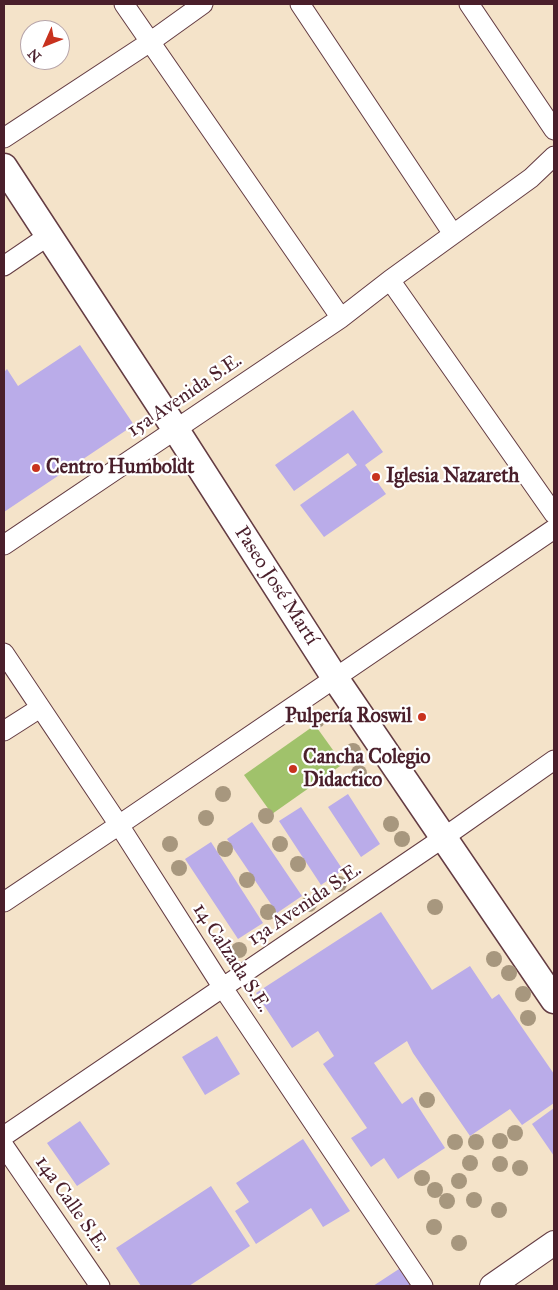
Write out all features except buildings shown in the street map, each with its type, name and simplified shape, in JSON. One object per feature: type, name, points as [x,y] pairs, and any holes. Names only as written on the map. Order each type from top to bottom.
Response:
[{"type":"main road","name":"Paseo José Martí","points":[[4,167],[335,678],[554,1000]]},
{"type":"street","points":[[124,4],[341,318]]},
{"type":"street","points":[[4,138],[150,42],[203,4]]},
{"type":"street","points":[[300,4],[453,234]]},
{"type":"street","points":[[470,4],[554,130]]},
{"type":"street","name":"15a Avenida S.E.","points":[[4,545],[341,318],[390,280],[531,178],[554,156]]},
{"type":"street","points":[[4,266],[48,236]]},
{"type":"street","points":[[390,280],[554,514]]},
{"type":"street","points":[[4,902],[554,529]]},
{"type":"street","name":"14 Calzada S.E.","points":[[4,653],[119,825],[223,988],[423,1286]]},
{"type":"street","points":[[4,731],[40,708]]},
{"type":"street","name":"13a Avenida S.E.","points":[[4,1136],[443,838],[554,760]]},
{"type":"street","name":"14a Calle S.E.","points":[[4,1146],[100,1286]]},
{"type":"street","points":[[492,1286],[554,1243]]},
{"type":"green space","name":"Cancha Colegio Didactico","points":[[315,725],[343,764],[272,814],[244,775]]},
{"type":"place","name":"Centro Humboldt","points":[[36,468]]},
{"type":"place","name":"Iglesia Nazareth","points":[[376,477]]},
{"type":"place","name":"Pulpería Roswil","points":[[422,717]]},
{"type":"place","name":"Cancha Colegio Didactico","points":[[293,769]]}]
